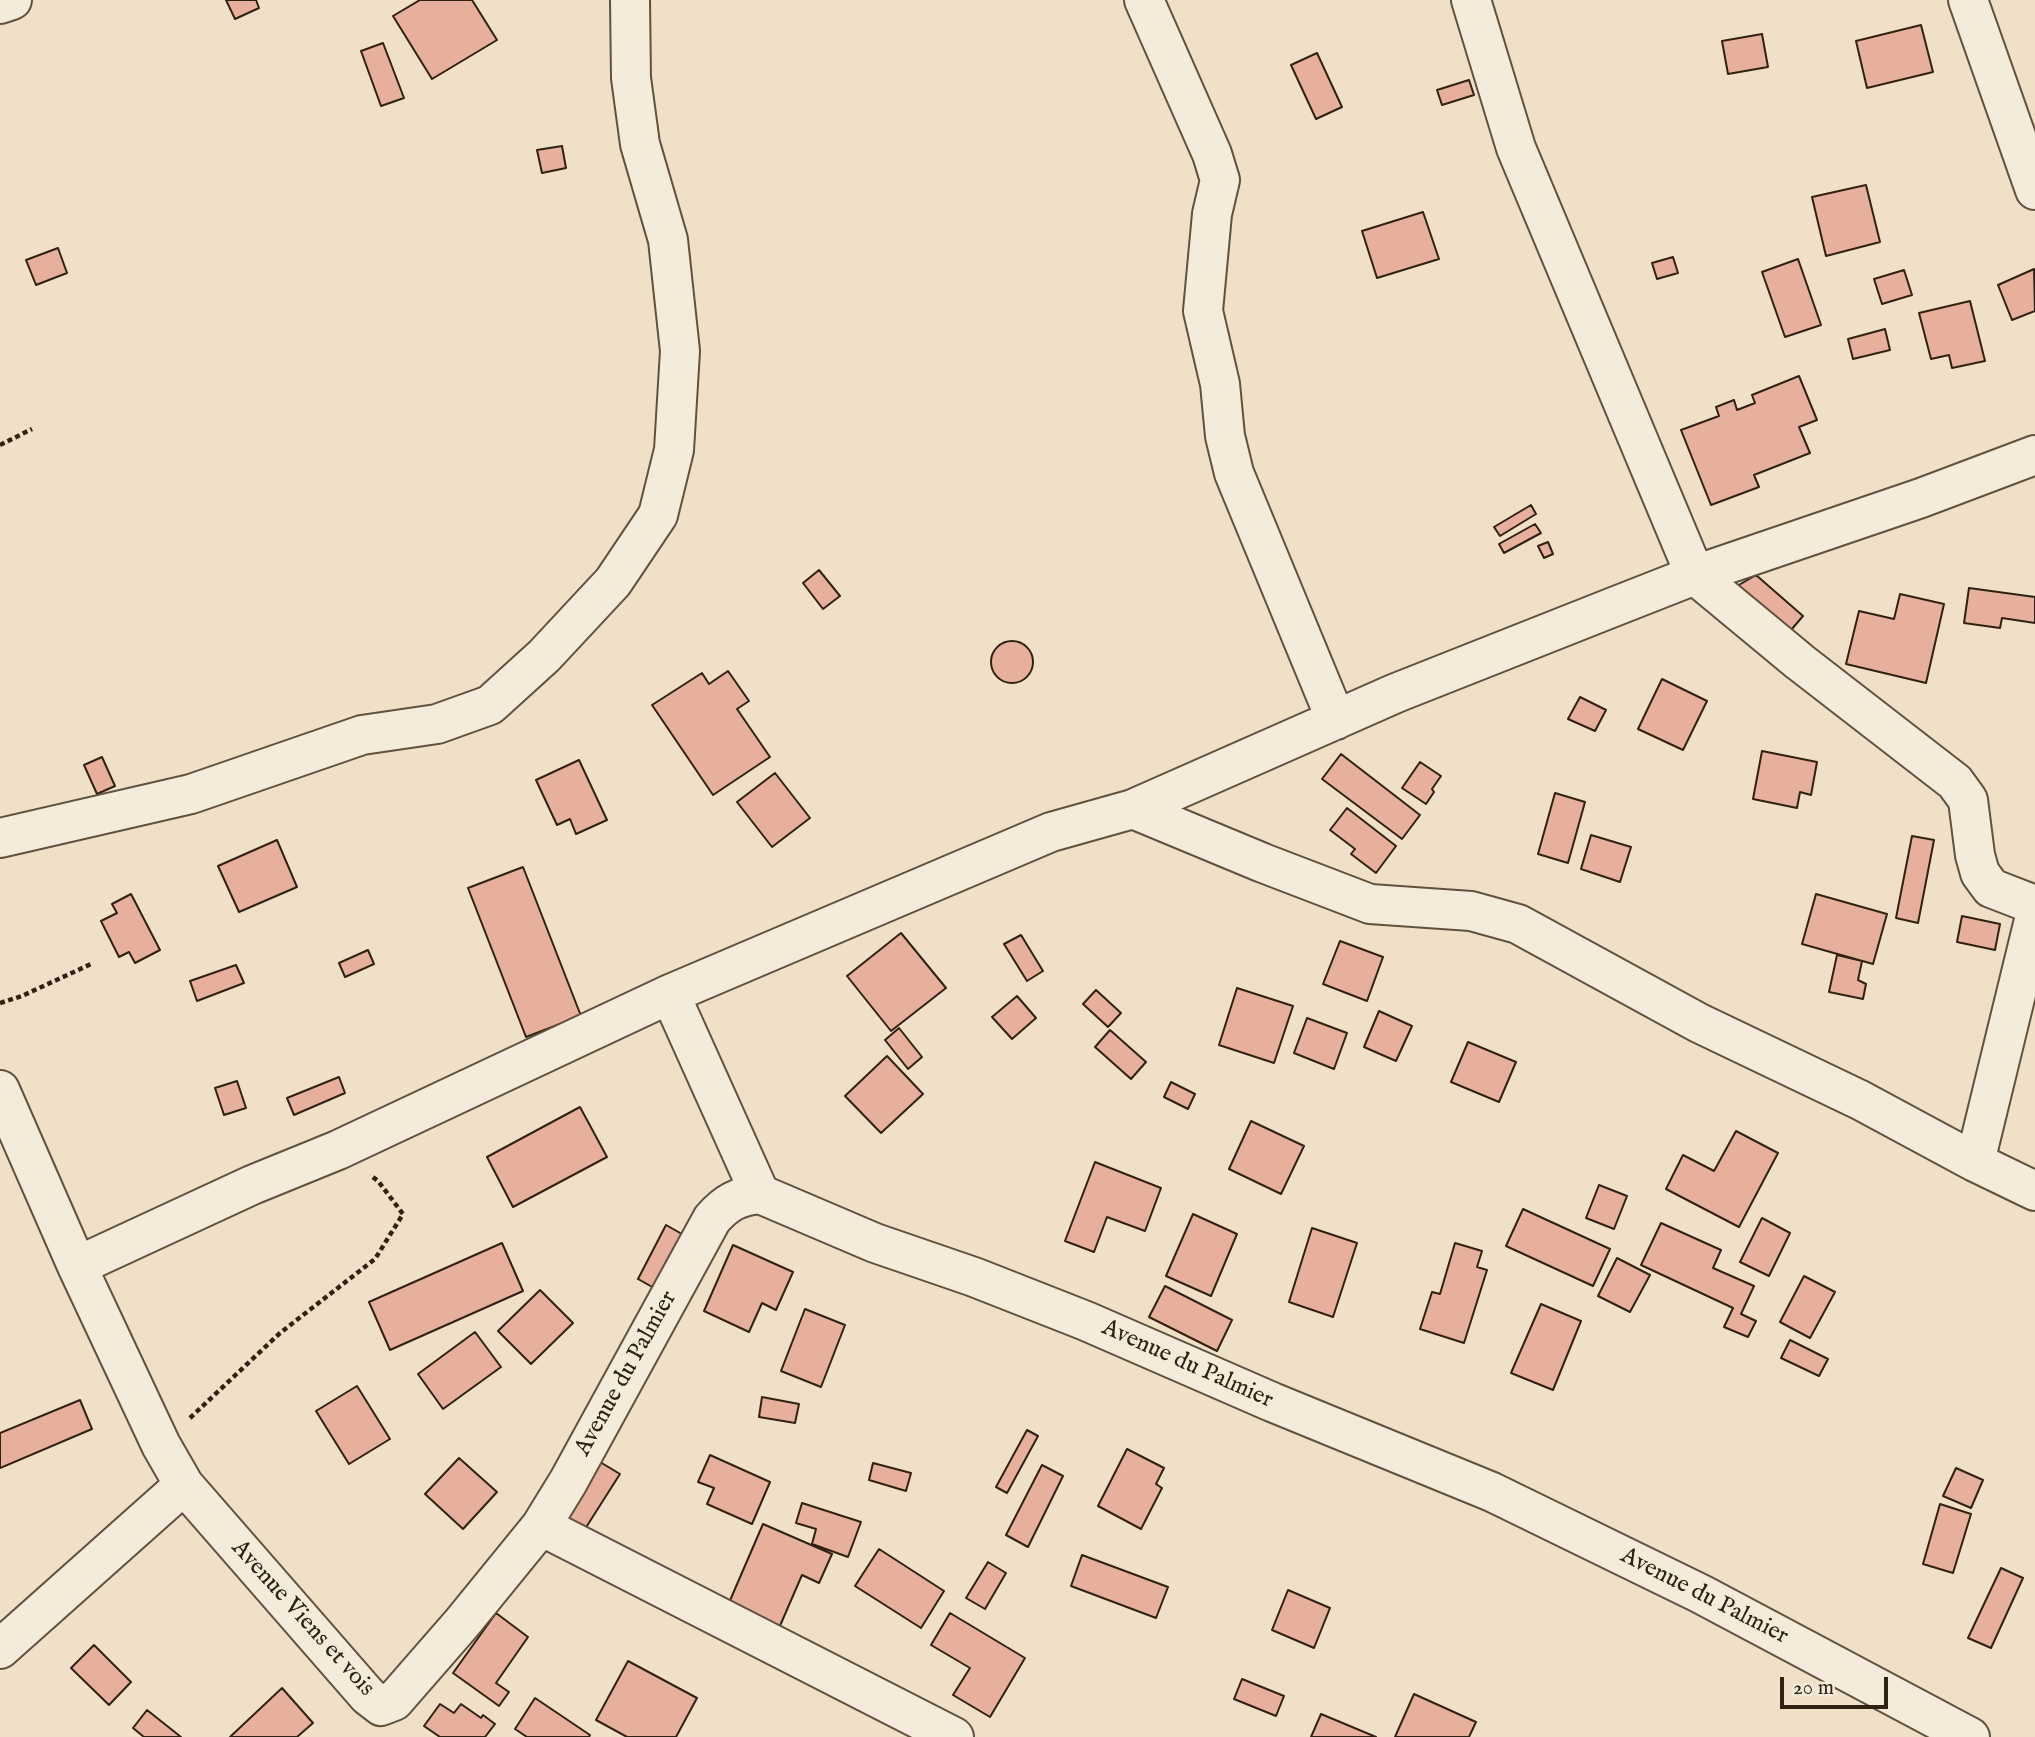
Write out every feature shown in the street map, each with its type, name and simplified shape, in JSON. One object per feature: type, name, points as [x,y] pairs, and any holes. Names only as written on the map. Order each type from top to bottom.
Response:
[{"type":"street","points":[[0,4],[12,0]]},
{"type":"street","points":[[0,838],[191,794],[362,735],[437,724],[490,705],[544,656],[613,582],[658,515],[674,450],[680,351],[668,240],[640,144],[631,79],[629,0]]},
{"type":"street","points":[[1144,0],[1212,154],[1220,180],[1212,214],[1203,311],[1220,384],[1225,436],[1234,473],[1336,720]]},
{"type":"street","points":[[1471,0],[1516,148],[1695,575],[1800,662],[1955,782],[1968,800],[1980,873],[1991,888],[2035,905]]},
{"type":"street","points":[[1968,0],[2035,190]]},
{"type":"street","points":[[77,1266],[252,1185],[338,1150],[670,994],[1051,832],[1133,809],[1396,693],[1695,575],[1921,498],[2035,454]]},
{"type":"street","points":[[1133,809],[1370,904],[1471,911],[1518,924],[1699,1023],[1860,1100],[2035,1191]]},
{"type":"street","points":[[1975,1162],[2035,916]]},
{"type":"street","points":[[670,994],[760,1194]]},
{"type":"street","name":"Avenue Viens et vois","points":[[0,1090],[77,1266],[161,1445],[184,1485],[368,1696],[381,1706],[394,1701],[541,1526]]},
{"type":"street","name":"Avenue du Palmier","points":[[541,1526],[568,1482],[712,1219],[725,1205],[743,1195],[760,1194],[875,1242],[1086,1321],[1272,1402],[1492,1492],[1701,1594],[1970,1737]]},
{"type":"street","points":[[0,1648],[184,1485]]},
{"type":"street","points":[[541,1526],[954,1737]]},
{"type":"path","points":[[0,445],[32,429]]},
{"type":"path","points":[[0,1003],[22,996],[91,964]]},
{"type":"path","points":[[161,1445],[280,1333],[375,1259],[403,1214],[378,1181],[338,1150]]},
{"type":"building","points":[[226,0],[256,0],[259,8],[235,19]]},
{"type":"building","points":[[420,0],[472,0],[497,40],[432,79],[393,16]]},
{"type":"building","points":[[1921,25],[1933,72],[1867,88],[1856,41]]},
{"type":"building","points":[[1762,34],[1768,67],[1728,74],[1722,41]]},
{"type":"building","points":[[383,43],[404,98],[381,106],[361,51]]},
{"type":"building","points":[[1317,53],[1342,107],[1316,119],[1291,65]]},
{"type":"building","points":[[1469,80],[1474,95],[1442,105],[1437,90]]},
{"type":"building","points":[[562,146],[566,168],[542,173],[537,150]]},
{"type":"building","points":[[1866,185],[1880,242],[1826,256],[1812,197]]},
{"type":"building","points":[[1423,212],[1439,259],[1377,278],[1362,231]]},
{"type":"building","points":[[58,248],[67,273],[36,285],[26,260]]},
{"type":"building","points":[[1673,257],[1678,273],[1657,279],[1652,263]]},
{"type":"building","points":[[1798,259],[1821,325],[1785,337],[1762,272]]},
{"type":"building","points":[[2034,269],[2035,311],[2012,320],[1998,285]]},
{"type":"building","points":[[1904,270],[1912,295],[1882,304],[1874,279]]},
{"type":"building","points":[[1970,301],[1985,361],[1952,368],[1949,355],[1931,359],[1919,313]]},
{"type":"building","points":[[1885,329],[1890,350],[1853,359],[1848,339]]},
{"type":"building","points":[[1799,376],[1817,420],[1799,427],[1810,453],[1754,475],[1759,487],[1711,505],[1681,430],[1719,416],[1716,407],[1734,400],[1737,410],[1755,403],[1752,395]]},
{"type":"building","points":[[1531,505],[1536,514],[1500,536],[1494,527]]},
{"type":"building","points":[[1535,524],[1541,533],[1504,553],[1499,544]]},
{"type":"building","points":[[1548,542],[1553,554],[1544,558],[1538,546]]},
{"type":"building","points":[[819,570],[840,596],[823,609],[803,583]]},
{"type":"building","points":[[1756,575],[1803,616],[1786,636],[1732,589]]},
{"type":"building","points":[[1969,588],[2035,597],[2035,623],[2002,618],[2000,628],[1964,623]]},
{"type":"building","points":[[1900,594],[1944,604],[1926,683],[1846,664],[1859,611],[1894,619]]},
{"type":"building","points":[[1012,641],[1027,647],[1033,662],[1027,677],[1012,683],[997,677],[991,662],[997,647]]},
{"type":"building","points":[[728,671],[749,701],[737,709],[770,757],[713,795],[652,705],[702,673],[709,684]]},
{"type":"building","points":[[1662,679],[1707,701],[1683,750],[1638,729]]},
{"type":"building","points":[[1580,697],[1606,710],[1595,731],[1568,719]]},
{"type":"building","points":[[1762,751],[1817,762],[1811,795],[1800,792],[1797,808],[1753,799]]},
{"type":"building","points":[[1341,754],[1420,815],[1402,839],[1322,779]]},
{"type":"building","points":[[102,757],[115,786],[97,794],[84,765]]},
{"type":"building","points":[[579,760],[607,820],[576,834],[570,819],[557,825],[536,780]]},
{"type":"building","points":[[1420,762],[1441,776],[1426,804],[1402,788]]},
{"type":"building","points":[[775,773],[810,818],[772,847],[737,802]]},
{"type":"building","points":[[1555,793],[1585,802],[1568,863],[1538,854]]},
{"type":"building","points":[[1347,808],[1396,846],[1376,873],[1351,854],[1355,849],[1330,830]]},
{"type":"building","points":[[1591,835],[1631,847],[1620,882],[1581,869]]},
{"type":"building","points":[[1912,836],[1934,840],[1918,923],[1896,918]]},
{"type":"building","points":[[277,840],[297,887],[239,912],[218,866]]},
{"type":"building","points":[[523,867],[581,1016],[526,1037],[468,888]]},
{"type":"building","points":[[131,894],[160,950],[135,963],[129,952],[119,957],[101,921],[117,913],[112,904]]},
{"type":"building","points":[[1816,894],[1887,914],[1873,964],[1802,944]]},
{"type":"building","points":[[1962,916],[2000,924],[1995,950],[1957,942]]},
{"type":"building","points":[[901,933],[946,988],[891,1031],[847,976]]},
{"type":"building","points":[[1021,935],[1043,971],[1027,981],[1004,944]]},
{"type":"building","points":[[1340,941],[1383,957],[1367,1001],[1323,984]]},
{"type":"building","points":[[368,950],[374,964],[345,977],[339,963]]},
{"type":"building","points":[[1837,955],[1862,961],[1858,980],[1866,984],[1863,999],[1829,992]]},
{"type":"building","points":[[236,965],[244,983],[197,1001],[190,981]]},
{"type":"building","points":[[1237,988],[1293,1006],[1274,1063],[1219,1045]]},
{"type":"building","points":[[1096,990],[1121,1013],[1108,1027],[1083,1004]]},
{"type":"building","points":[[1017,996],[1036,1018],[1012,1039],[992,1017]]},
{"type":"building","points":[[1379,1011],[1412,1026],[1396,1061],[1364,1047]]},
{"type":"building","points":[[1307,1018],[1347,1033],[1334,1069],[1294,1053]]},
{"type":"building","points":[[899,1028],[922,1057],[908,1069],[885,1040]]},
{"type":"building","points":[[1110,1030],[1146,1062],[1131,1079],[1095,1047]]},
{"type":"building","points":[[1468,1042],[1516,1062],[1499,1102],[1451,1082]]},
{"type":"building","points":[[887,1056],[923,1094],[881,1133],[845,1096]]},
{"type":"building","points":[[339,1077],[345,1093],[294,1115],[287,1098]]},
{"type":"building","points":[[237,1081],[246,1108],[224,1115],[215,1088]]},
{"type":"building","points":[[1171,1082],[1195,1094],[1188,1109],[1164,1097]]},
{"type":"building","points":[[580,1107],[607,1157],[513,1207],[487,1157]]},
{"type":"building","points":[[1251,1121],[1304,1146],[1281,1194],[1229,1169]]},
{"type":"building","points":[[1736,1131],[1778,1153],[1739,1227],[1666,1189],[1683,1155],[1714,1171]]},
{"type":"building","points":[[1095,1162],[1161,1188],[1145,1231],[1107,1217],[1094,1252],[1065,1241]]},
{"type":"building","points":[[1599,1185],[1627,1196],[1614,1229],[1586,1218]]},
{"type":"building","points":[[1523,1209],[1610,1249],[1593,1286],[1506,1246]]},
{"type":"building","points":[[1193,1214],[1237,1234],[1211,1296],[1166,1276]]},
{"type":"building","points":[[1762,1218],[1790,1233],[1769,1276],[1740,1262]]},
{"type":"building","points":[[1661,1223],[1721,1250],[1713,1268],[1754,1286],[1741,1314],[1756,1321],[1748,1337],[1724,1327],[1733,1308],[1641,1265]]},
{"type":"building","points":[[666,1225],[682,1234],[654,1288],[638,1279]]},
{"type":"building","points":[[1312,1228],[1357,1243],[1333,1317],[1289,1302]]},
{"type":"building","points":[[502,1243],[523,1291],[390,1350],[369,1302]]},
{"type":"building","points":[[1455,1243],[1482,1251],[1477,1267],[1487,1270],[1464,1343],[1420,1329],[1432,1292],[1440,1294]]},
{"type":"building","points":[[733,1245],[793,1272],[776,1310],[762,1303],[749,1332],[704,1311]]},
{"type":"building","points":[[1617,1258],[1650,1275],[1630,1312],[1598,1296]]},
{"type":"building","points":[[1804,1276],[1835,1292],[1810,1338],[1780,1322]]},
{"type":"building","points":[[1165,1286],[1232,1320],[1217,1351],[1149,1317]]},
{"type":"building","points":[[540,1290],[573,1323],[531,1364],[498,1331]]},
{"type":"building","points":[[1541,1304],[1581,1321],[1553,1390],[1511,1373]]},
{"type":"building","points":[[805,1309],[845,1325],[821,1387],[781,1371]]},
{"type":"building","points":[[475,1332],[501,1367],[443,1409],[418,1374]]},
{"type":"building","points":[[1790,1340],[1828,1359],[1819,1376],[1781,1358]]},
{"type":"building","points":[[357,1386],[390,1439],[349,1464],[316,1411]]},
{"type":"building","points":[[762,1397],[799,1404],[795,1423],[759,1417]]},
{"type":"building","points":[[80,1400],[92,1429],[0,1468],[0,1433]]},
{"type":"building","points":[[1027,1430],[1038,1436],[1007,1493],[996,1487]]},
{"type":"building","points":[[1127,1449],[1164,1468],[1156,1484],[1162,1488],[1141,1529],[1098,1506]]},
{"type":"building","points":[[710,1455],[770,1482],[752,1524],[707,1504],[714,1488],[698,1482]]},
{"type":"building","points":[[459,1458],[497,1492],[463,1529],[425,1494]]},
{"type":"building","points":[[600,1462],[620,1474],[578,1540],[558,1527]]},
{"type":"building","points":[[873,1463],[911,1473],[906,1491],[869,1480]]},
{"type":"building","points":[[1042,1465],[1063,1476],[1028,1547],[1006,1535]]},
{"type":"building","points":[[1956,1468],[1983,1480],[1971,1508],[1943,1496]]},
{"type":"building","points":[[802,1503],[861,1522],[848,1557],[812,1544],[816,1529],[796,1523]]},
{"type":"building","points":[[1940,1504],[1971,1514],[1953,1573],[1923,1564]]},
{"type":"building","points":[[763,1524],[832,1554],[819,1583],[802,1575],[776,1635],[725,1612]]},
{"type":"building","points":[[879,1549],[944,1591],[921,1628],[855,1586]]},
{"type":"building","points":[[1082,1555],[1168,1587],[1156,1618],[1071,1586]]},
{"type":"building","points":[[988,1562],[1006,1573],[985,1609],[966,1598]]},
{"type":"building","points":[[2001,1568],[2023,1578],[1991,1648],[1968,1638]]},
{"type":"building","points":[[1288,1590],[1330,1608],[1314,1648],[1272,1630]]},
{"type":"building","points":[[496,1613],[528,1637],[496,1683],[509,1692],[499,1706],[453,1673]]},
{"type":"building","points":[[950,1613],[1025,1658],[990,1717],[953,1695],[970,1668],[931,1645]]},
{"type":"building","points":[[94,1645],[131,1682],[109,1705],[71,1668]]},
{"type":"building","points":[[628,1661],[697,1698],[676,1737],[627,1737],[596,1720]]},
{"type":"building","points":[[1242,1679],[1284,1696],[1276,1716],[1234,1699]]},
{"type":"building","points":[[282,1688],[313,1723],[297,1737],[230,1737]]},
{"type":"building","points":[[1414,1694],[1476,1722],[1469,1737],[1395,1737]]},
{"type":"building","points":[[535,1698],[590,1735],[589,1737],[527,1737],[515,1729]]},
{"type":"building","points":[[440,1704],[454,1713],[461,1704],[495,1724],[485,1737],[440,1737],[424,1726]]},
{"type":"building","points":[[147,1710],[181,1737],[144,1737],[133,1728]]},
{"type":"building","points":[[1321,1714],[1376,1737],[1311,1737]]}]
